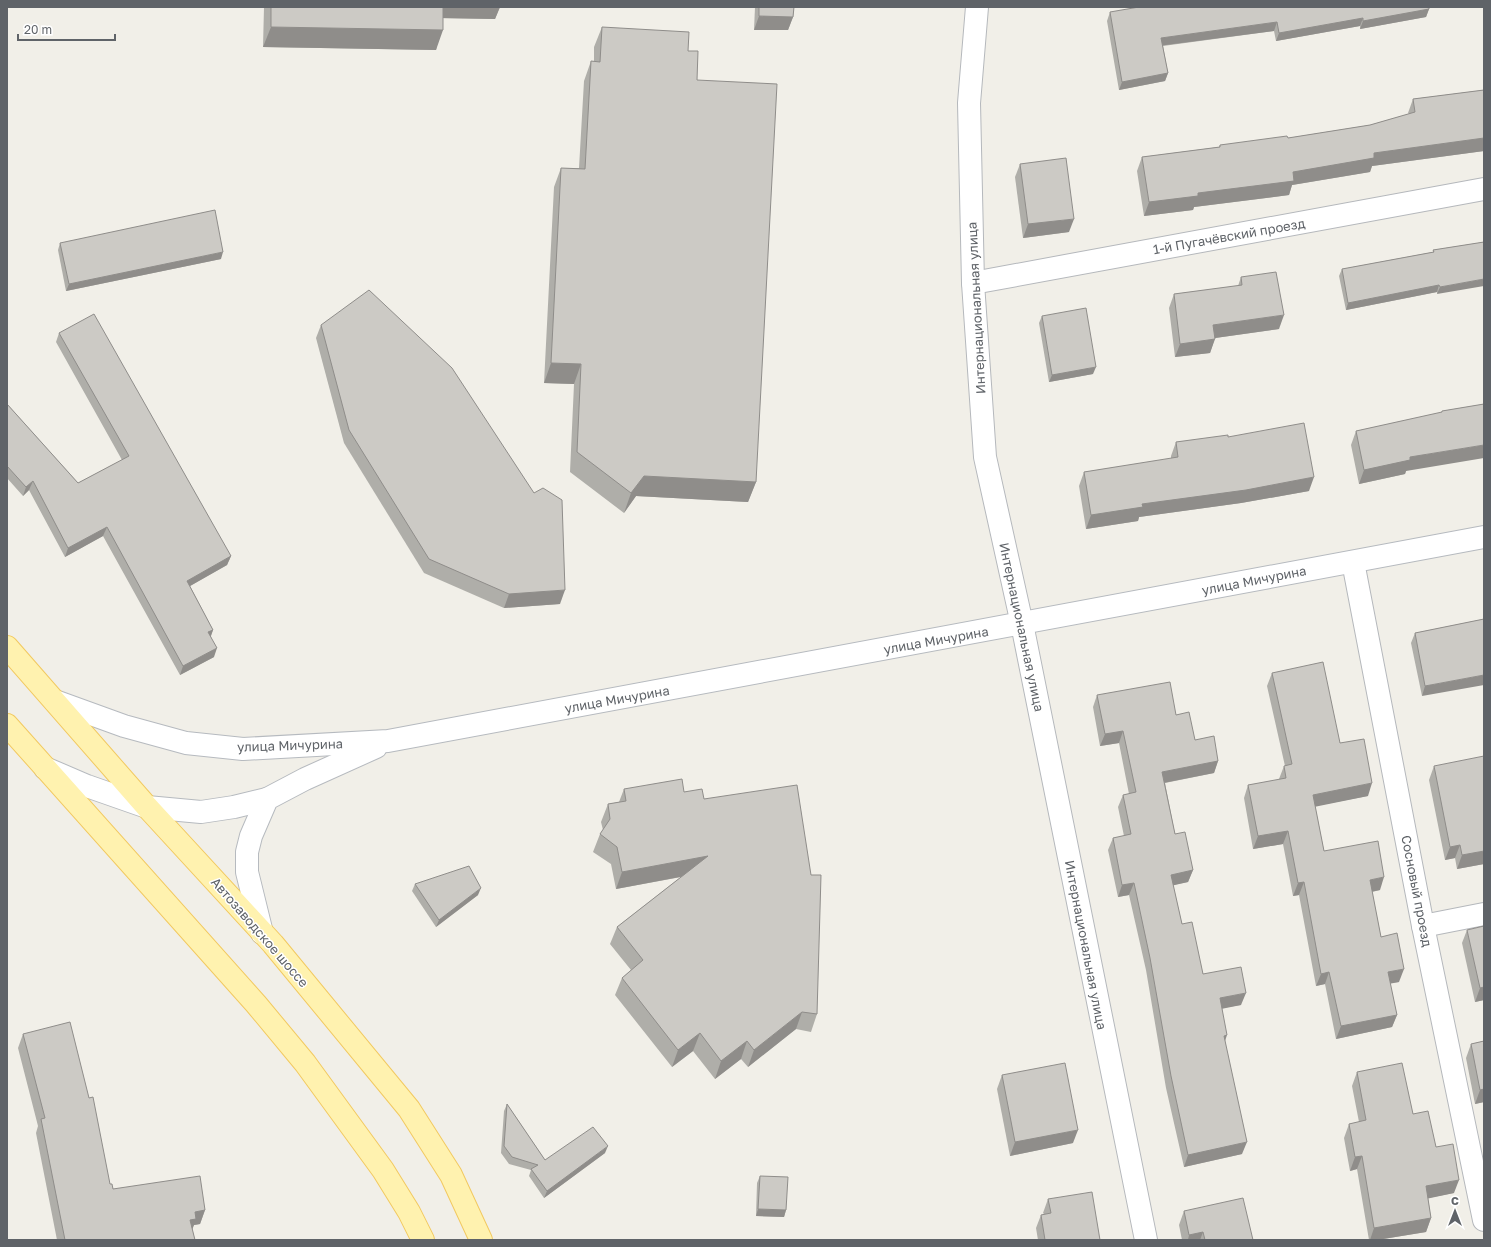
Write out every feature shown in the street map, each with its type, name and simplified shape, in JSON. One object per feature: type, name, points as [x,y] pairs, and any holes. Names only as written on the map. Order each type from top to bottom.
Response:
[{"type":"main road","name":"Автозаводское шоссе","points":[[7,647],[147,807],[262,933],[409,1109],[451,1175],[481,1240]]},
{"type":"main road","points":[[7,725],[256,1004],[305,1063],[383,1170],[409,1212],[423,1240]]},
{"type":"street","name":"Интернациональная улица","points":[[977,7],[969,103],[974,283],[985,457],[1022,624],[1146,1240]]},
{"type":"street","name":"1-й Пугачёвский проезд","points":[[974,283],[1484,189]]},
{"type":"street","name":"улица Мичурина","points":[[55,701],[124,726],[186,743],[243,749],[388,741],[1484,537]]},
{"type":"street","name":"Сосновый проезд","points":[[1354,562],[1423,926],[1482,1197],[1484,1220]]},
{"type":"street","name":"улица Мичурина","points":[[45,768],[87,786],[147,807],[201,812],[234,807],[267,799],[305,778],[388,741]]},
{"type":"street","points":[[262,933],[246,872],[247,852],[251,836],[267,799]]},
{"type":"street","points":[[1423,926],[1484,914]]},
{"type":"building","points":[[271,7],[443,7],[443,30],[271,27]]},
{"type":"building","points":[[759,7],[794,7],[793,17],[759,16]]},
{"type":"building","points":[[1139,7],[1429,7],[1429,9],[1363,21],[1363,18],[1279,33],[1277,22],[1161,38],[1168,73],[1122,82],[1110,12]]},
{"type":"building","points":[[602,27],[689,32],[688,51],[698,51],[697,80],[777,84],[756,482],[644,476],[631,493],[577,452],[581,364],[551,363],[561,168],[585,169],[591,61],[600,62]]},
{"type":"building","points":[[1484,90],[1484,138],[1374,153],[1374,158],[1293,172],[1294,181],[1198,193],[1198,196],[1149,202],[1142,157],[1220,147],[1220,145],[1287,136],[1288,138],[1370,125],[1415,112],[1413,99]]},
{"type":"building","points":[[1066,158],[1074,219],[1028,224],[1020,164]]},
{"type":"building","points":[[215,210],[223,252],[69,284],[60,243]]},
{"type":"building","points":[[1484,242],[1484,279],[1440,287],[1439,285],[1348,303],[1342,269],[1434,252],[1433,250]]},
{"type":"building","points":[[1276,272],[1284,315],[1213,325],[1215,339],[1180,344],[1174,294],[1242,285],[1241,277]]},
{"type":"building","points":[[369,290],[452,368],[534,493],[543,488],[562,500],[565,590],[509,594],[429,559],[349,430],[321,325]]},
{"type":"building","points":[[1086,308],[1096,367],[1052,375],[1042,316]]},
{"type":"building","points":[[94,314],[231,556],[187,581],[213,630],[208,632],[217,648],[183,666],[107,527],[68,548],[33,481],[26,487],[7,466],[7,404],[78,483],[129,456],[59,333]]},
{"type":"building","points":[[1484,404],[1484,445],[1410,457],[1410,460],[1364,470],[1356,431],[1442,411]]},
{"type":"building","points":[[1304,423],[1314,477],[1246,490],[1142,504],[1143,507],[1091,515],[1084,472],[1178,457],[1176,442],[1228,435],[1228,437]]},
{"type":"building","points":[[1484,619],[1484,675],[1425,686],[1415,633]]},
{"type":"building","points":[[1323,662],[1340,743],[1364,739],[1372,783],[1313,795],[1324,851],[1378,841],[1384,877],[1370,880],[1381,937],[1397,933],[1404,969],[1388,972],[1397,1015],[1341,1026],[1329,972],[1321,974],[1304,882],[1298,883],[1288,831],[1258,836],[1248,785],[1286,778],[1284,766],[1292,764],[1272,673]]},
{"type":"building","points":[[1170,682],[1176,715],[1189,712],[1195,740],[1214,736],[1218,761],[1162,772],[1175,834],[1185,832],[1193,870],[1171,875],[1182,924],[1192,922],[1203,974],[1241,967],[1246,993],[1220,998],[1227,1035],[1224,1036],[1247,1142],[1188,1155],[1171,1076],[1150,958],[1134,883],[1122,885],[1113,838],[1131,834],[1123,795],[1136,792],[1123,731],[1105,734],[1097,695]]},
{"type":"building","points":[[1484,756],[1484,851],[1462,855],[1460,845],[1450,847],[1434,766]]},
{"type":"building","points":[[682,779],[684,792],[702,789],[704,799],[797,785],[811,875],[821,875],[817,1014],[802,1012],[754,1050],[747,1041],[721,1061],[700,1033],[678,1050],[622,978],[643,960],[617,927],[708,856],[622,872],[617,847],[600,834],[610,819],[608,804],[626,801],[624,789]]},
{"type":"building","points":[[469,866],[481,888],[439,920],[415,884]]},
{"type":"building","points":[[1484,926],[1484,987],[1480,988],[1467,930]]},
{"type":"building","points":[[70,1022],[89,1098],[93,1097],[110,1184],[112,1184],[113,1189],[200,1176],[205,1210],[195,1212],[196,1219],[190,1220],[195,1240],[65,1240],[41,1119],[45,1118],[23,1034]]},
{"type":"building","points":[[1484,1041],[1484,1089],[1480,1090],[1471,1044]]},
{"type":"building","points":[[1065,1063],[1078,1130],[1015,1142],[1002,1075]]},
{"type":"building","points":[[1402,1063],[1413,1114],[1428,1111],[1436,1147],[1453,1144],[1459,1180],[1426,1186],[1431,1218],[1374,1228],[1362,1156],[1355,1157],[1349,1124],[1366,1120],[1357,1072]]},
{"type":"building","points":[[507,1104],[545,1160],[593,1127],[608,1146],[547,1191],[531,1169],[538,1165],[512,1157],[504,1146]]},
{"type":"building","points":[[760,1176],[788,1177],[786,1210],[758,1209]]},
{"type":"building","points":[[1092,1192],[1100,1240],[1045,1240],[1041,1215],[1051,1213],[1048,1199]]},
{"type":"building","points":[[1243,1198],[1253,1240],[1205,1240],[1203,1232],[1189,1235],[1184,1211]]}]
